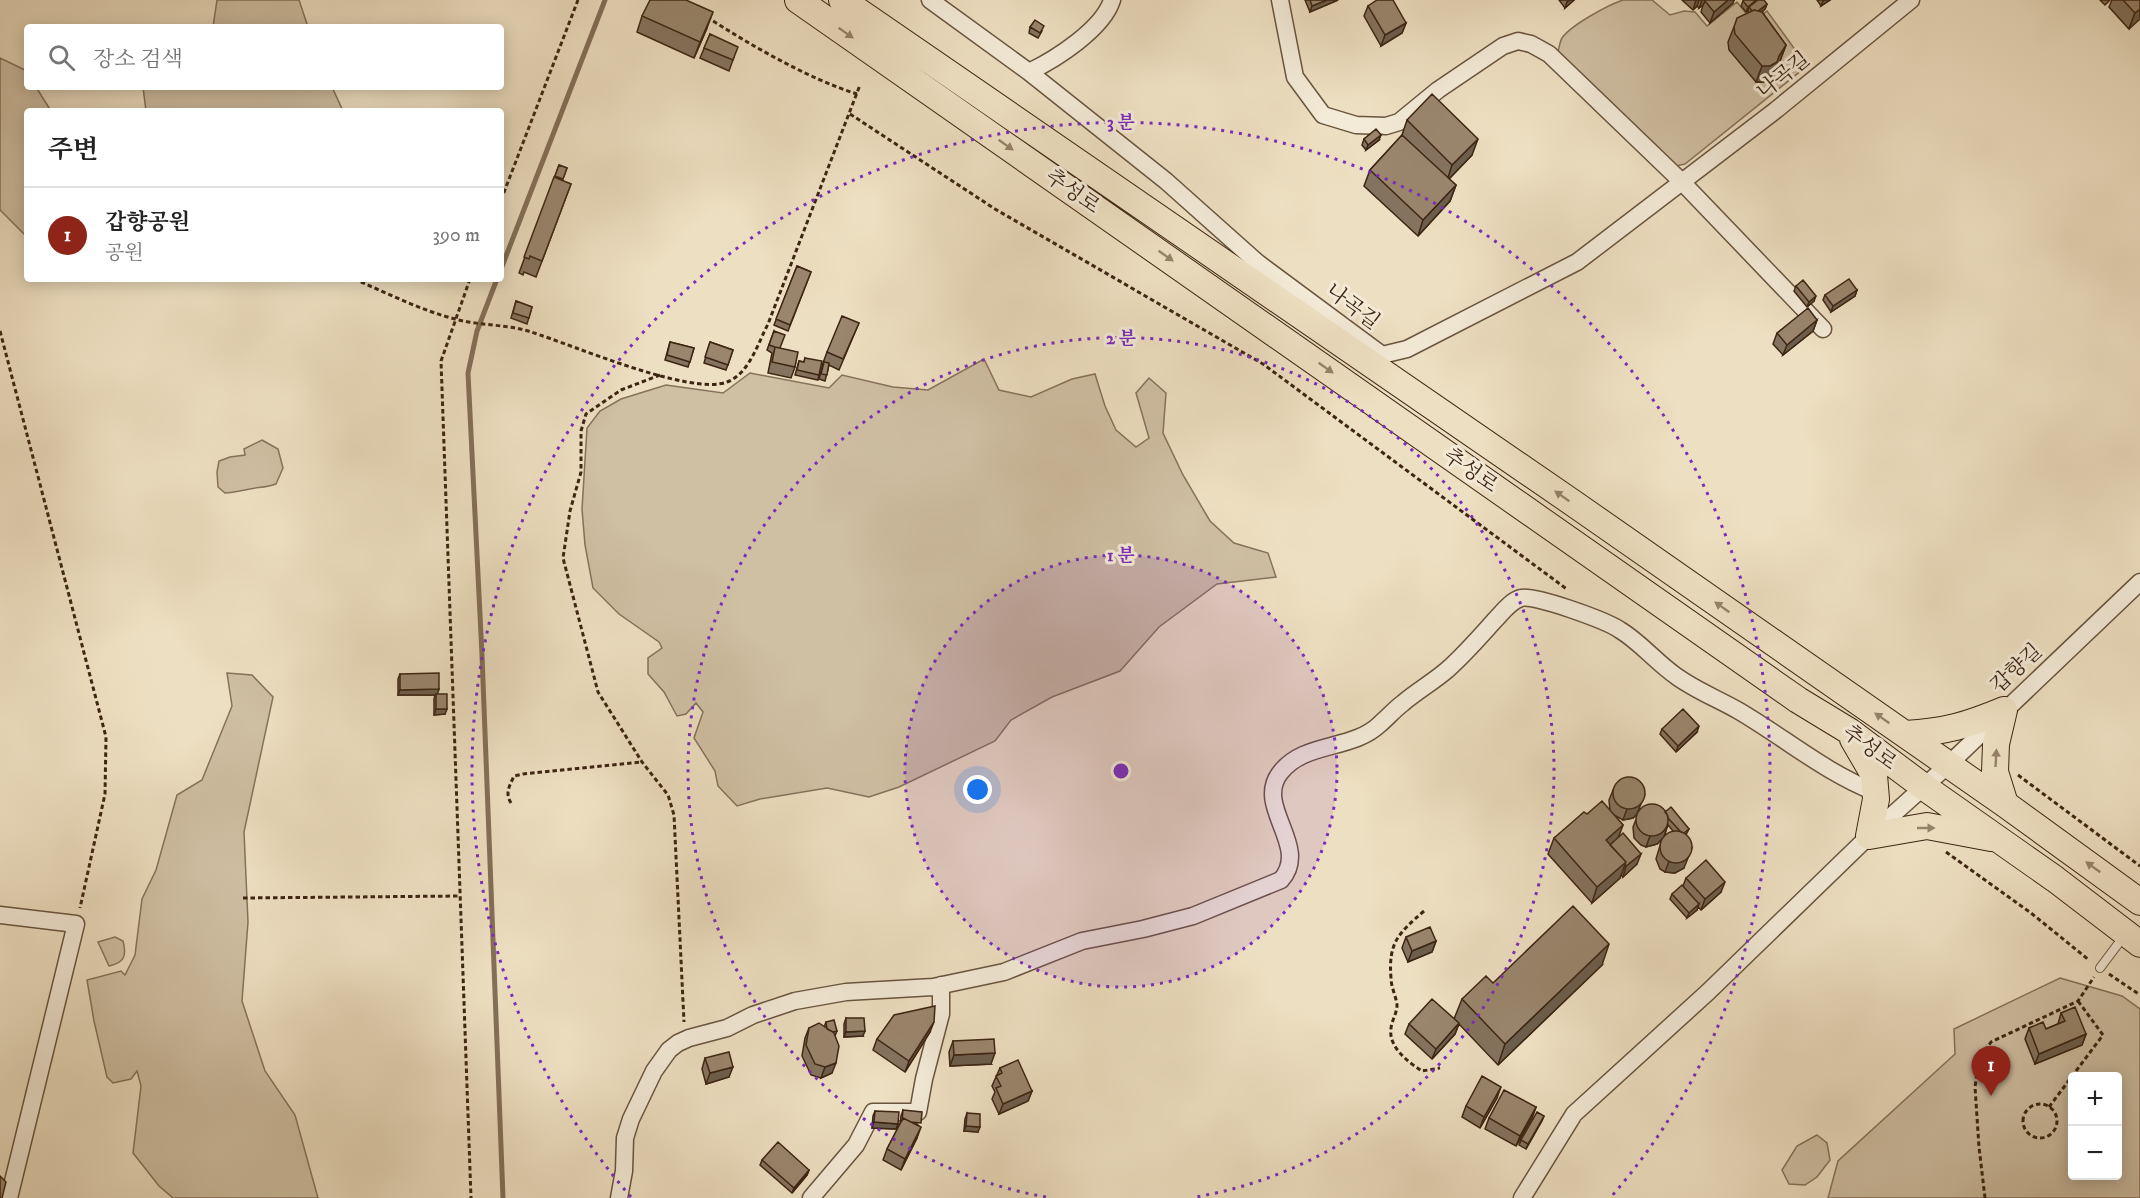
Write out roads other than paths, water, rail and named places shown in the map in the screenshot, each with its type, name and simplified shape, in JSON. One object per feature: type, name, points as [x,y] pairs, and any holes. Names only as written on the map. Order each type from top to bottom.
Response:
[{"type":"main road","name":"추성로","points":[[798,0],[1788,693],[1850,732],[2055,879],[2133,939]]},
{"type":"main road","name":"추성로","points":[[842,0],[1573,503],[2005,804],[2140,902]]},
{"type":"main road","points":[[1905,734],[1938,732],[1967,726],[2004,710]]},
{"type":"main road","points":[[2004,710],[1996,744],[1995,772],[2005,804]]},
{"type":"main road","points":[[1850,732],[1874,775],[1876,799],[1869,836],[1927,826],[2000,840]]},
{"type":"street","name":"나곡길","points":[[930,0],[1029,72],[1166,181],[1258,263],[1382,355],[1407,349],[1577,262],[1776,110],[1911,0]]},
{"type":"street","points":[[1029,72],[1046,64],[1080,40],[1109,11],[1112,0]]},
{"type":"street","points":[[1280,0],[1295,77],[1323,115],[1356,125],[1386,126],[1399,122],[1438,90],[1503,46],[1518,41],[1531,44],[1549,54],[1682,182],[1823,329]]},
{"type":"street","name":"갑향길","points":[[1522,1198],[1574,1114],[1708,992],[1869,836],[1948,765],[2140,582]]},
{"type":"street","points":[[619,1198],[624,1171],[625,1138],[631,1119],[661,1060],[678,1043],[727,1028],[753,1015],[795,1001],[846,992],[915,989],[1004,972],[1082,941],[1193,916],[1281,880],[1287,873],[1290,861],[1287,835],[1273,801],[1275,782],[1280,773],[1299,756],[1357,738],[1377,727],[1404,702],[1447,670],[1505,610],[1520,598],[1536,598],[1619,629],[1677,677],[1740,712],[1848,781],[1875,792]]},
{"type":"street","points":[[0,915],[76,924],[9,1198]]},
{"type":"street","points":[[811,1198],[856,1145],[873,1112],[918,1112],[940,1014],[941,985]]},
{"type":"lane","points":[[2100,968],[2133,939]]},
{"type":"waterway","points":[[504,261],[605,0]]},
{"type":"waterway","points":[[496,282],[477,331],[468,373],[482,655],[503,1198]]},
{"type":"place","name":"갑향공원","points":[[1991,1096]]}]
